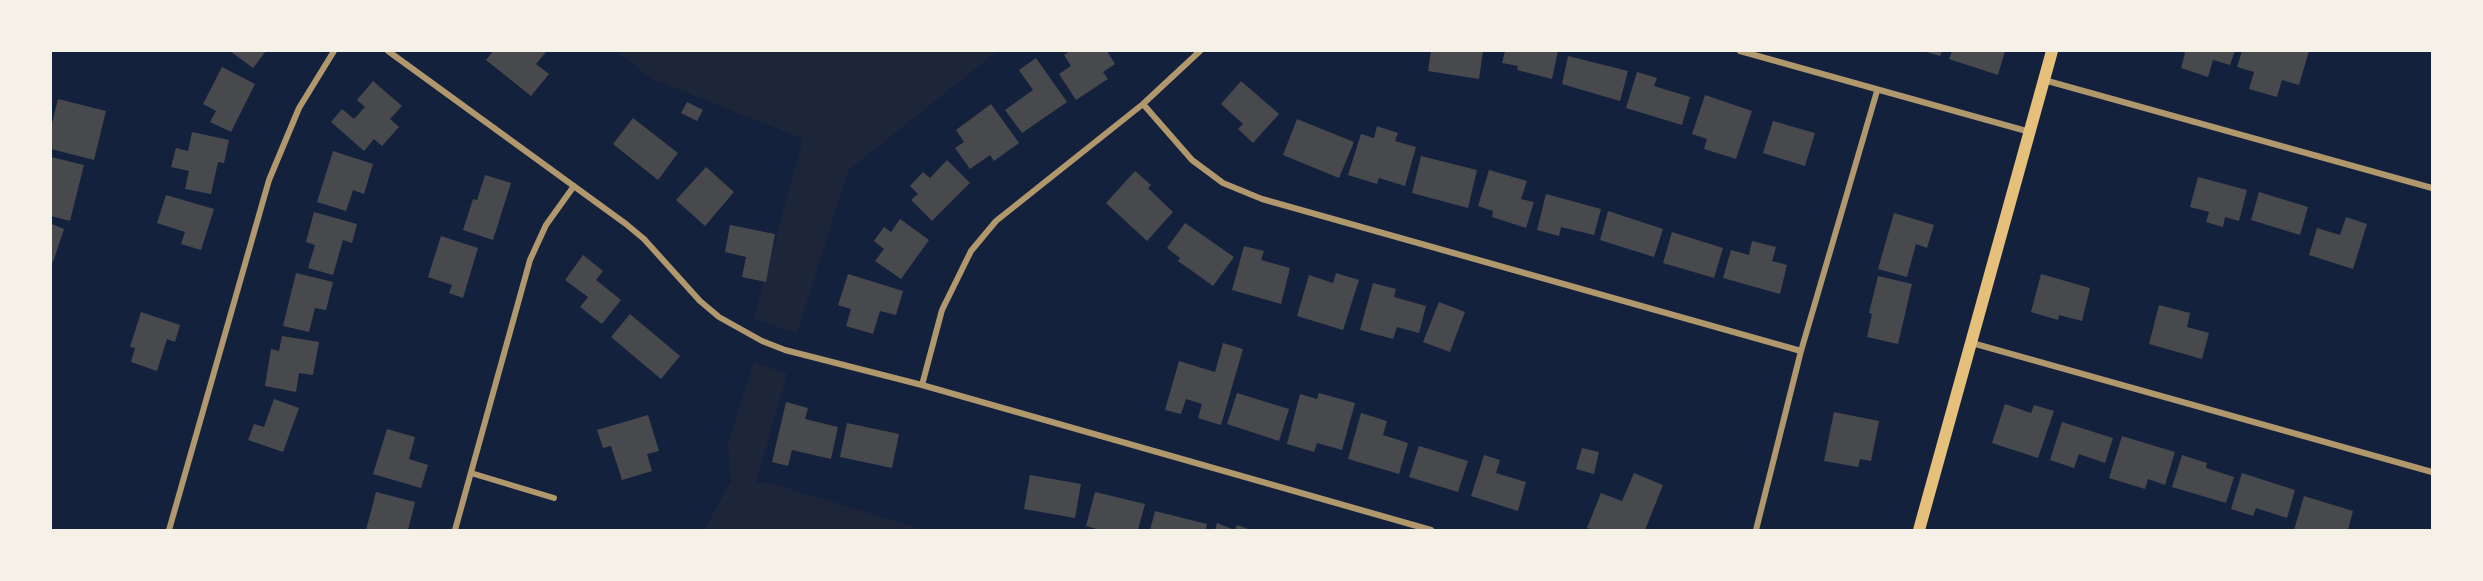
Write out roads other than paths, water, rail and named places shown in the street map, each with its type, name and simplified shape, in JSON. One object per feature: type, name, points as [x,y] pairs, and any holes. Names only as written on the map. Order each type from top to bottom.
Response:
[{"type":"main road","points":[[1919,530],[2052,51]]},
{"type":"street","points":[[169,530],[269,180],[299,108],[334,51]]},
{"type":"street","points":[[388,51],[627,224],[644,239],[700,301],[740,330],[786,350],[922,386],[1431,530]]},
{"type":"street","points":[[922,386],[942,310],[971,251],[996,221],[1143,104],[1200,51]]},
{"type":"street","points":[[1740,51],[2031,132]]},
{"type":"street","points":[[2044,80],[2432,188]]},
{"type":"street","points":[[1756,530],[1801,351],[1877,91]]},
{"type":"street","points":[[1143,104],[1192,160],[1223,183],[1262,200],[1801,351]]},
{"type":"street","points":[[455,530],[530,260],[546,225],[574,186]]},
{"type":"street","points":[[1972,343],[2432,472]]},
{"type":"street","points":[[471,473],[554,498]]}]
